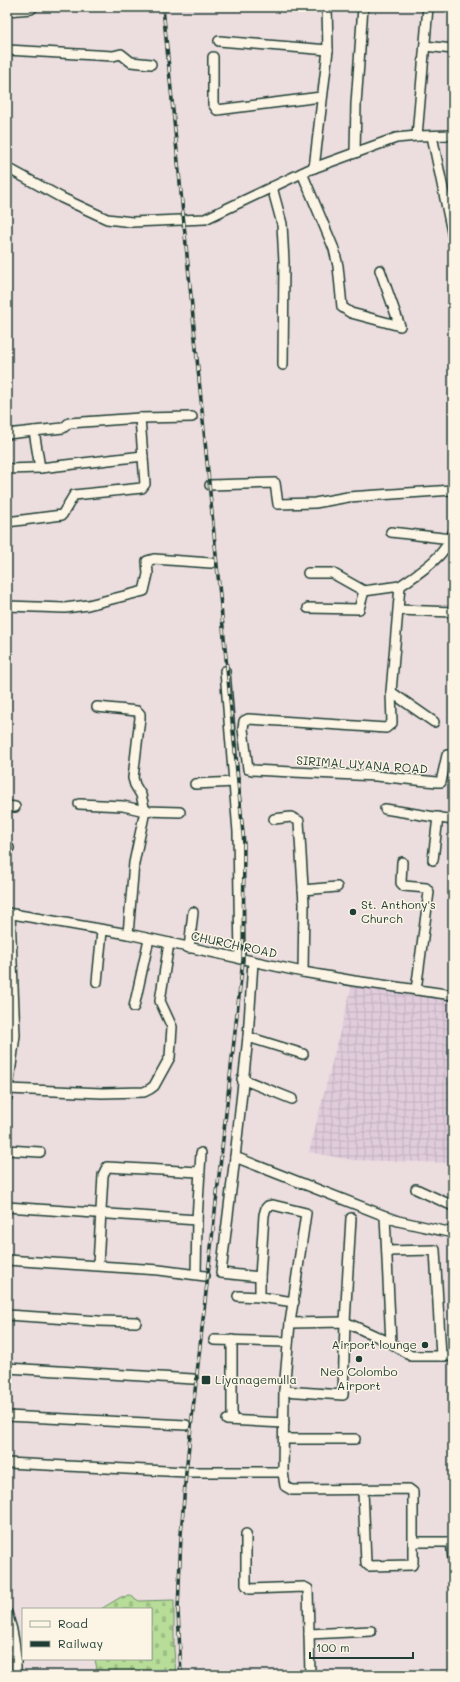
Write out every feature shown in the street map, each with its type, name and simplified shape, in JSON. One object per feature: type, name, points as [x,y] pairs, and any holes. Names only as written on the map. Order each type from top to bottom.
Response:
[{"type":"street","points":[[7,11],[31,9],[33,7]]},
{"type":"street","points":[[314,168],[321,97],[328,50],[327,7]]},
{"type":"street","points":[[355,153],[356,104],[363,7]]},
{"type":"street","points":[[417,136],[428,7]]},
{"type":"street","points":[[219,41],[328,50]]},
{"type":"street","points":[[425,46],[453,49]]},
{"type":"street","points":[[7,50],[113,56],[121,54],[131,62],[151,64]]},
{"type":"street","points":[[213,57],[213,104],[217,110],[321,97]]},
{"type":"street","points":[[7,169],[14,171],[62,198],[108,219],[132,222],[205,219],[302,173],[396,138],[453,135]]},
{"type":"street","points":[[432,136],[453,237]]},
{"type":"street","points":[[302,173],[334,249],[338,266],[342,307],[351,313],[400,326],[380,270]]},
{"type":"street","points":[[272,187],[282,224],[284,262],[283,365]]},
{"type":"street","points":[[7,434],[63,428],[69,423],[140,418],[192,417]]},
{"type":"street","points":[[7,522],[62,515],[74,495],[142,488],[144,484],[140,418]]},
{"type":"street","points":[[34,431],[40,468]]},
{"type":"street","points":[[7,469],[40,468],[143,456]]},
{"type":"street","points":[[210,485],[275,483],[278,504],[315,503],[348,497],[453,490]]},
{"type":"street","points":[[308,573],[332,573],[364,591],[400,586],[427,567],[448,546],[452,536],[391,532]]},
{"type":"street","points":[[7,606],[65,608],[88,605],[144,591],[148,574],[147,561],[154,559],[211,563]]},
{"type":"street","points":[[400,586],[391,692],[434,722]]},
{"type":"street","points":[[308,608],[359,610],[364,591]]},
{"type":"street","points":[[399,610],[453,612]]},
{"type":"street","points":[[225,671],[238,832],[240,959]]},
{"type":"street","name":"SIRIMAL UYANA ROAD","points":[[391,692],[392,723],[386,728],[248,719],[244,721],[243,729],[248,769],[256,771],[376,776],[441,782],[447,755],[453,757]]},
{"type":"street","points":[[97,707],[137,711],[140,714],[133,778],[141,796],[145,811],[134,863],[128,934]]},
{"type":"street","points":[[196,784],[235,782]]},
{"type":"street","points":[[79,804],[123,806],[145,811],[180,812]]},
{"type":"street","points":[[385,810],[453,820]]},
{"type":"street","points":[[433,860],[438,817]]},
{"type":"street","points":[[274,819],[291,818],[299,821],[303,890],[303,972]]},
{"type":"street","points":[[402,862],[401,883],[404,886],[426,888],[429,892],[416,990]]},
{"type":"street","points":[[303,890],[336,887]]},
{"type":"street","points":[[189,948],[193,912]]},
{"type":"street","points":[[8,914],[15,1035],[7,1093],[144,1092],[150,1089],[170,1057],[172,1027],[160,1001],[169,943]]},
{"type":"street","name":"CHURCH ROAD","points":[[8,914],[102,931],[128,934],[303,972],[453,995]]},
{"type":"street","points":[[97,982],[102,931]]},
{"type":"street","points":[[134,1007],[149,939]]},
{"type":"street","points":[[253,962],[248,1037],[242,1078],[235,1157],[221,1273],[260,1277]]},
{"type":"street","points":[[248,1037],[303,1054]]},
{"type":"street","points":[[242,1078],[292,1099]]},
{"type":"street","points":[[7,1150],[40,1152]]},
{"type":"street","points":[[7,1260],[98,1265],[200,1275],[197,1220],[201,1153]]},
{"type":"street","points":[[235,1157],[398,1221],[453,1233]]},
{"type":"street","points":[[98,1265],[103,1175],[107,1167],[200,1172]]},
{"type":"street","points":[[416,1189],[453,1206]]},
{"type":"street","points":[[260,1297],[264,1215],[266,1208],[268,1206],[273,1206],[306,1213],[290,1323],[284,1391],[283,1472],[285,1486],[292,1490],[409,1489],[413,1492],[412,1565],[369,1566],[366,1563],[364,1490]]},
{"type":"street","points":[[7,1207],[197,1220]]},
{"type":"street","points":[[386,1216],[391,1343]]},
{"type":"street","points":[[284,1391],[343,1395],[345,1322],[351,1218]]},
{"type":"street","points":[[387,1251],[435,1250],[441,1356]]},
{"type":"street","points":[[238,1296],[260,1297],[294,1302]]},
{"type":"street","points":[[7,1315],[136,1322]]},
{"type":"street","points":[[290,1323],[345,1322],[391,1343],[411,1356],[453,1356]]},
{"type":"street","points":[[214,1340],[288,1342]]},
{"type":"street","points":[[232,1340],[230,1420],[284,1423]]},
{"type":"street","points":[[7,1368],[193,1379]]},
{"type":"street","points":[[7,1416],[186,1425]]},
{"type":"street","points":[[284,1439],[355,1439]]},
{"type":"street","points":[[7,1463],[186,1472],[283,1472]]},
{"type":"street","points":[[246,1534],[246,1585],[250,1589],[304,1587],[308,1589],[310,1675]]},
{"type":"street","points":[[413,1542],[452,1542],[453,1559]]},
{"type":"street","points":[[7,1613],[15,1643],[17,1661],[16,1675]]},
{"type":"street","points":[[309,1634],[371,1631]]},
{"type":"shaded area","points":[[352,985],[453,1000],[453,1163],[352,1160],[309,1152]]},
{"type":"green space","points":[[131,1596],[139,1601],[174,1600],[174,1650],[176,1675],[98,1675],[95,1660],[152,1660],[152,1608],[103,1608],[121,1597]]},
{"type":"railway","points":[[163,7],[244,844],[243,960],[186,1472],[181,1535],[178,1610],[181,1675]]},
{"type":"place","name":"St. Anthony's Church","points":[[353,912]]},
{"type":"place","name":"Airport lounge","points":[[425,1345]]},
{"type":"place","name":"Neo Colombo Airport","points":[[359,1359]]},
{"type":"place","name":"Liyanagemulla","points":[[206,1380]]}]
